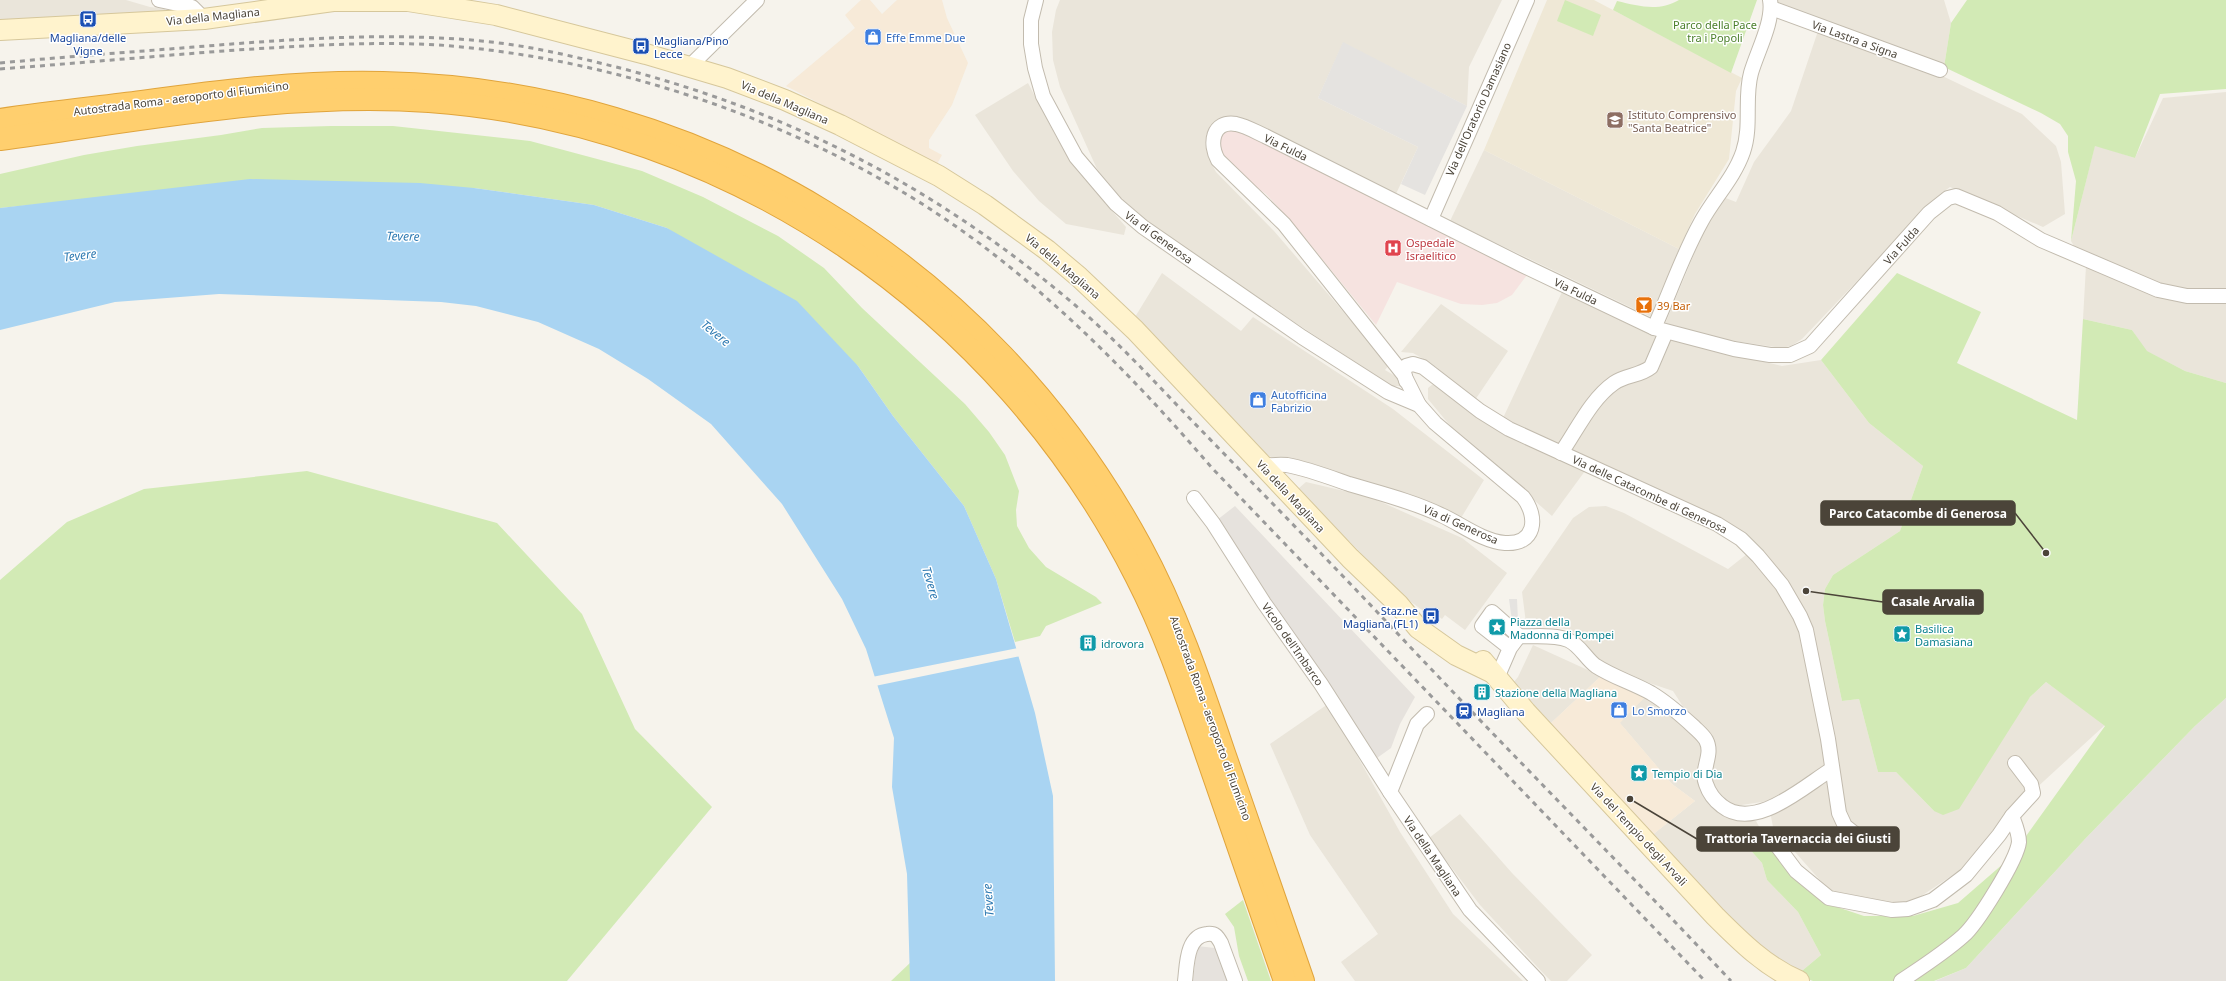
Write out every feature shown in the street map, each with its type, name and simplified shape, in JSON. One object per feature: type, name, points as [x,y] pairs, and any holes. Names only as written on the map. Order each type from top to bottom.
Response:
[{"type":"highway","name":"Autostrada Roma - aeroporto di Fiumicino","points":[[0,120],[235,89],[300,84],[384,83],[461,88],[568,105],[653,131],[712,154],[819,208],[910,294],[944,322],[993,371],[1034,417],[1131,547],[1177,622],[1193,662],[1303,981]]},
{"type":"highway","name":"Autostrada Roma - aeroporto di Fiumicino","points":[[0,139],[196,112],[290,102],[367,99],[462,104],[563,123],[664,154],[710,172],[853,240]]},
{"type":"highway","name":"Autostrada Roma - aeroporto di Fiumicino","points":[[1131,547],[1174,661],[1285,981]]},
{"type":"main road","name":"Via della Magliana","points":[[0,30],[204,19],[320,2],[379,0],[419,2],[496,15],[690,66],[771,95],[840,125],[924,168],[998,213],[1047,250],[1108,304],[1177,373],[1358,567],[1399,605],[1418,628],[1437,644],[1494,675]]},
{"type":"main road","name":"Via del Tempio degli Arvali","points":[[1494,675],[1735,936],[1768,964],[1799,981]]},
{"type":"street","points":[[159,0],[192,7],[204,19]]},
{"type":"street","points":[[690,66],[757,0]]},
{"type":"street","name":"Via di Generosa","points":[[1036,0],[1031,20],[1031,44],[1035,68],[1043,96],[1067,143],[1105,192],[1143,228],[1302,337],[1394,395],[1419,405],[1435,423],[1515,490],[1526,502],[1532,514],[1533,522],[1531,531],[1525,538],[1509,543],[1490,540],[1427,509],[1287,465],[1263,466]]},
{"type":"street","name":"Via dell'Oratorio Damasiano","points":[[1431,219],[1527,0]]},
{"type":"street","points":[[1561,452],[1601,394],[1615,382],[1646,371],[1651,367],[1660,330],[1701,222],[1741,158],[1747,130],[1750,75],[1770,4]]},
{"type":"street","name":"Via Lastra a Signa","points":[[1770,4],[1940,70]]},
{"type":"street","name":"Via Fulda","points":[[1419,405],[1404,375],[1284,224],[1218,160],[1213,149],[1213,136],[1218,129],[1226,125],[1238,124],[1660,330],[1734,349],[1770,355],[1785,355],[1801,351],[1818,338],[1929,213],[1948,198],[1956,196],[1997,213],[2041,240],[2158,290],[2187,296],[2226,296]]},
{"type":"street","name":"Via delle Catacombe di Generosa","points":[[1404,375],[1404,369],[1409,364],[1423,367],[1494,420],[1717,524],[1741,539],[1765,565],[1792,601],[1804,623],[1828,739],[1842,820],[1848,830],[1859,837]]},
{"type":"street","points":[[1394,395],[1401,396],[1408,390],[1404,375]]},
{"type":"street","name":"Vicolo dell'Imbarco","points":[[1194,498],[1213,523],[1264,603],[1321,684],[1390,792]]},
{"type":"street","points":[[1510,648],[1482,626],[1492,612],[1519,636],[1557,638],[1572,642],[1596,666],[1651,694],[1688,721],[1706,739],[1709,748],[1709,758],[1705,769],[1705,782],[1708,790],[1715,800],[1725,808],[1739,814],[1775,806],[1832,769]]},
{"type":"street","points":[[1494,675],[1519,636]]},
{"type":"street","points":[[1390,792],[1417,724],[1427,714]]},
{"type":"street","points":[[1772,839],[1796,871],[1829,898],[1892,910],[1908,909],[1933,900],[1966,875],[2000,835],[2012,816],[2033,793],[2031,784],[2015,763]]},
{"type":"street","name":"Via della Magliana","points":[[1390,792],[1470,910],[1538,981]]},
{"type":"street","points":[[1901,981],[1965,935],[1997,889],[2011,865],[2019,843],[2018,834],[2012,816]]},
{"type":"street","points":[[1185,981],[1190,950],[1194,940],[1204,934],[1210,934],[1218,937],[1222,943],[1235,981]]},
{"type":"shaded area","points":[[0,0],[126,0],[150,7],[165,9],[166,14],[0,21]]},
{"type":"shaded area","points":[[861,0],[870,0],[882,14],[897,0],[942,0],[947,18],[968,63],[952,105],[929,140],[929,148],[942,155],[937,164],[786,86],[855,28],[845,15]]},
{"type":"shaded area","points":[[1060,0],[1502,0],[1469,67],[1467,106],[1343,43],[1318,98],[1418,147],[1395,196],[1217,122],[1211,127],[1206,135],[1205,144],[1208,157],[1216,172],[1274,231],[1389,365],[1385,370],[1397,377],[1402,386],[1392,386],[1276,310],[1146,221],[1121,198],[1097,169],[1060,87],[1053,60],[1052,32],[1056,10]]},
{"type":"shaded area","name":"Istituto Comprensivo \"Santa Beatrice\"","points":[[1547,0],[1594,0],[1742,78],[1736,91],[1729,159],[1695,214],[1679,249],[1484,150]]},
{"type":"shaded area","points":[[1777,0],[1944,0],[1951,23],[1944,67],[1778,6]]},
{"type":"shaded area","points":[[1818,31],[1934,72],[2022,114],[2056,146],[2061,162],[2065,214],[2043,227],[1950,187],[1938,196],[1802,339],[1791,346],[1781,348],[1721,339],[1665,324],[1711,213],[1723,197],[1736,202],[1754,162],[1791,111]]},
{"type":"shaded area","points":[[1343,42],[1467,106],[1425,195],[1401,184],[1418,147],[1318,98]]},
{"type":"shaded area","points":[[1028,83],[1055,135],[1075,168],[1126,227],[1124,235],[1066,224],[1039,201],[1013,171],[975,115]]},
{"type":"shaded area","points":[[2226,92],[2226,383],[2185,371],[2146,351],[2132,330],[2083,319],[2086,266],[2071,241],[2095,145],[2135,158],[2163,98]]},
{"type":"shaded area","name":"Ospedale Israelitico","points":[[1233,128],[1527,275],[1512,295],[1497,303],[1482,305],[1461,304],[1397,282],[1376,325],[1291,221],[1266,194],[1228,167],[1221,156],[1220,136],[1226,130]]},
{"type":"shaded area","points":[[1484,150],[1679,249],[1666,286],[1651,317],[1450,221]]},
{"type":"shaded area","points":[[1162,273],[1241,331],[1253,317],[1393,409],[1484,480],[1461,518],[1314,464],[1266,456],[1135,317]]},
{"type":"shaded area","points":[[1562,292],[1659,339],[1647,364],[1619,375],[1561,448],[1503,418]]},
{"type":"shaded area","points":[[1441,304],[1508,351],[1475,400],[1432,364],[1413,353],[1401,352]]},
{"type":"shaded area","points":[[1667,339],[1782,366],[1821,360],[1869,423],[1923,466],[1900,531],[1833,575],[1825,589],[1823,605],[1825,621],[1842,701],[1859,699],[1878,772],[1896,772],[1934,811],[2030,697],[2046,682],[2105,725],[1997,824],[1984,847],[1969,864],[1908,905],[1896,905],[1836,895],[1826,887],[1773,827],[1768,801],[1735,806],[1723,799],[1713,789],[1711,777],[1713,753],[1673,691],[1614,671],[1600,662],[1584,646],[1572,630],[1526,623],[1522,592],[1573,518],[1589,507],[1606,506],[1624,513],[1728,569],[1752,550],[1568,451],[1593,412],[1618,386],[1646,376]]},
{"type":"shaded area","points":[[1433,384],[1501,429],[1585,471],[1552,516],[1452,428],[1428,399],[1428,388]]},
{"type":"shaded area","points":[[1306,482],[1370,497],[1462,538],[1507,573],[1465,630],[1445,615],[1442,619],[1432,611],[1429,615],[1403,596],[1298,489]]},
{"type":"shaded area","points":[[1235,506],[1415,697],[1400,724],[1391,748],[1377,758],[1217,520]]},
{"type":"shaded area","points":[[1509,599],[1517,599],[1518,621],[1521,625],[1513,629]]},
{"type":"shaded area","points":[[1533,645],[1601,676],[1551,723],[1512,684],[1518,677]]},
{"type":"shaded area","points":[[1601,676],[1645,697],[1620,723],[1672,784],[1695,801],[1651,836],[1556,731],[1551,723]]},
{"type":"shaded area","points":[[1645,697],[1668,713],[1696,738],[1703,748],[1707,800],[1724,815],[1739,821],[1756,821],[1766,839],[1745,844],[1762,863],[1767,880],[1798,912],[1821,955],[1797,975],[1737,929],[1651,836],[1695,801],[1672,784],[1619,722]]},
{"type":"shaded area","points":[[2226,698],[2226,981],[1935,981],[1966,968],[2085,839],[2195,726]]},
{"type":"shaded area","points":[[1328,704],[1400,832],[1453,914],[1523,981],[1355,981],[1341,962],[1378,934],[1310,835],[1270,744]]},
{"type":"shaded area","points":[[1460,814],[1512,873],[1592,955],[1567,981],[1551,981],[1543,973],[1480,905],[1429,838]]},
{"type":"shaded area","points":[[1197,946],[1215,948],[1229,981],[1193,981]]},
{"type":"green space","points":[[1565,0],[1601,15],[1593,36],[1557,21]]},
{"type":"green space","name":"Parco della Pace tra i Popoli","points":[[1679,0],[1757,0],[1731,73],[1613,10],[1617,1],[1641,6],[1656,7],[1671,4]]},
{"type":"green space","points":[[1967,0],[2226,0],[2226,89],[2160,94],[2135,158],[2095,146],[2071,241],[2076,181],[2068,152],[2068,136],[2060,124],[2041,113],[1944,67],[1951,23]]},
{"type":"green space","points":[[393,126],[530,141],[642,171],[703,197],[778,236],[824,268],[862,308],[965,404],[989,432],[1005,455],[1019,491],[1016,510],[1017,526],[1029,548],[1046,567],[1096,597],[1102,603],[1046,626],[1040,636],[1015,642],[996,579],[964,506],[893,416],[858,366],[667,228],[594,205],[474,188],[81,200],[0,208],[0,174],[84,155],[137,146],[262,128]]},
{"type":"green space","points":[[1897,273],[1981,312],[1957,363],[2077,420],[2083,319],[2132,330],[2147,351],[2185,371],[2226,383],[2226,698],[2195,726],[2085,839],[1966,968],[1934,981],[1813,981],[1797,975],[1821,955],[1798,912],[1767,880],[1762,863],[1745,844],[1766,839],[1825,903],[1864,916],[1913,916],[1958,903],[2011,857],[2105,726],[2046,682],[2030,697],[1959,809],[1943,815],[1934,811],[1896,772],[1878,772],[1859,699],[1842,701],[1825,621],[1823,605],[1825,589],[1833,575],[1900,531],[1923,466],[1869,423],[1821,360]]},
{"type":"green space","points":[[307,471],[497,523],[582,614],[635,729],[712,807],[567,981],[0,981],[0,580],[67,522],[144,489]]},
{"type":"green space","points":[[1243,900],[1271,981],[1248,981],[1239,956],[1234,927],[1225,914]]},
{"type":"green space","points":[[911,962],[910,981],[891,981]]},
{"type":"water","name":"Tevere","points":[[250,179],[420,183],[474,188],[594,205],[667,228],[797,301],[858,366],[893,416],[964,506],[996,579],[1035,713],[1053,796],[1055,981],[910,981],[907,874],[892,787],[894,738],[866,649],[842,599],[782,504],[711,424],[648,379],[599,349],[538,322],[476,306],[441,302],[219,294],[115,302],[0,330],[0,208]]},
{"type":"pier","points":[[1018,648],[1021,656],[875,686],[872,677]]},
{"type":"railway","points":[[0,63],[321,38],[423,37],[491,42],[574,57],[624,69],[687,88],[748,109],[807,133],[863,161],[918,191],[971,226],[1023,263],[1075,305],[1108,335],[1140,366],[1325,557],[1731,981]]},
{"type":"railway","points":[[0,69],[236,50],[337,44],[439,45],[508,53],[577,65],[647,83],[716,105],[784,131],[849,162],[910,197],[968,235],[1002,260],[1034,287],[1097,344],[1156,405],[1212,468],[1705,981]]},
{"type":"place","name":"Magliana/delle Vigne","points":[[88,19]]},
{"type":"place","name":"Effe Emme Due","points":[[873,37]]},
{"type":"place","name":"Magliana/Pino Lecce","points":[[641,46]]},
{"type":"place","name":"Istituto Comprensivo \"Santa Beatrice\"","points":[[1615,120]]},
{"type":"place","name":"Ospedale Israelitico","points":[[1393,248]]},
{"type":"place","name":"39 Bar","points":[[1644,305]]},
{"type":"place","name":"Autofficina Fabrizio","points":[[1258,400]]},
{"type":"place","name":"Parco Catacombe di Generosa","points":[[2046,553]]},
{"type":"place","name":"Casale Arvalia","points":[[1806,591]]},
{"type":"place","name":"Staz.ne Magliana (FL1)","points":[[1431,616]]},
{"type":"place","name":"Piazza della Madonna di Pompei","points":[[1497,627]]},
{"type":"place","name":"Basilica Damasiana","points":[[1902,634]]},
{"type":"place","name":"idrovora","points":[[1088,643]]},
{"type":"place","name":"Stazione della Magliana","points":[[1482,692]]},
{"type":"place","name":"Lo Smorzo","points":[[1619,710]]},
{"type":"place","name":"Magliana","points":[[1464,711]]},
{"type":"place","name":"Tempio di Dia","points":[[1639,773]]},
{"type":"place","name":"Trattoria Tavernaccia dei Giusti","points":[[1630,799]]}]
